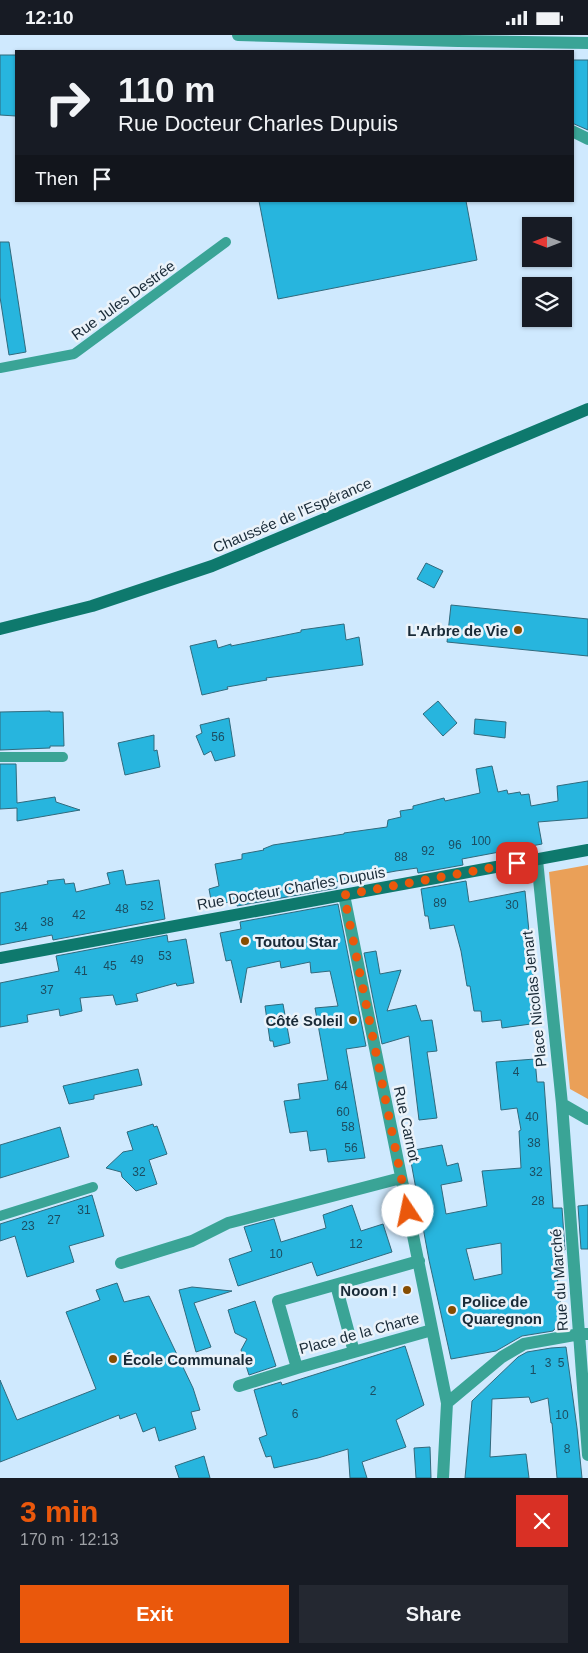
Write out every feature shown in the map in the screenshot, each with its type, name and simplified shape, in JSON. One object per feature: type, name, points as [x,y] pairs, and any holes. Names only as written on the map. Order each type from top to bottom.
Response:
[{"type":"main road","name":"Chaussée de l'Espérance","points":[[0,629],[92,607],[212,566],[588,409]]},
{"type":"main road","name":"Rue Docteur Charles Dupuis","points":[[0,958],[588,850]]},
{"type":"street","points":[[238,35],[455,38],[588,43]]},
{"type":"street","points":[[455,38],[467,50]]},
{"type":"street","points":[[574,132],[588,139]]},
{"type":"street","name":"Place Nicolas Jenart","points":[[537,860],[562,1104]]},
{"type":"street","name":"Rue Carnot","points":[[344,895],[447,1403],[443,1478]]},
{"type":"street","points":[[562,1104],[588,1119]]},
{"type":"street","name":"Rue du Marché","points":[[562,1104],[584,1334],[588,1455]]},
{"type":"street","points":[[121,1263],[192,1241],[228,1223],[402,1178]]},
{"type":"street","name":"Place de la Charte","points":[[418,1261],[278,1301],[297,1368],[432,1330]]},
{"type":"street","points":[[336,1285],[354,1352]]},
{"type":"street","points":[[447,1403],[502,1357],[524,1344],[584,1334]]},
{"type":"street","points":[[239,1386],[297,1368]]},
{"type":"lane","name":"Rue Jules Destrée","points":[[0,368],[74,354],[226,242]]},
{"type":"lane","points":[[0,757],[63,757]]},
{"type":"lane","points":[[0,1215],[93,1187]]},
{"type":"shaded area","points":[[588,865],[588,1099],[570,1089],[549,872]]},
{"type":"building","points":[[0,55],[15,55],[15,116],[0,115]]},
{"type":"building","points":[[574,60],[588,60],[588,130],[574,124]]},
{"type":"building","points":[[259,202],[466,202],[477,260],[278,299]]},
{"type":"building","points":[[0,242],[9,242],[26,352],[9,355],[0,297]]},
{"type":"building","points":[[426,563],[443,571],[434,588],[417,579]]},
{"type":"building","name":"L'Arbre de Vie","points":[[451,605],[588,619],[588,656],[447,642]]},
{"type":"building","points":[[344,624],[346,640],[359,637],[363,665],[266,678],[267,680],[227,687],[228,689],[202,695],[190,646],[216,640],[218,648],[301,632],[301,630]]},
{"type":"building","points":[[438,701],[457,723],[443,736],[423,714]]},
{"type":"building","points":[[0,712],[63,712],[64,746],[0,750]]},
{"type":"building","points":[[229,718],[235,756],[215,761],[211,751],[204,755],[196,736],[202,733],[200,725]]},
{"type":"building","points":[[475,719],[506,722],[505,738],[474,734]]},
{"type":"building","points":[[154,735],[154,751],[157,750],[160,767],[125,775],[118,743]]},
{"type":"building","points":[[0,764],[16,764],[17,803],[55,797],[56,802],[80,810],[17,821],[17,808],[0,809]]},
{"type":"building","points":[[492,766],[498,792],[507,790],[508,794],[520,792],[521,795],[529,794],[531,806],[558,801],[557,786],[588,781],[588,818],[538,822],[542,844],[462,859],[463,865],[418,873],[417,868],[396,871],[336,882],[337,888],[237,906],[236,901],[212,905],[209,889],[219,886],[215,864],[242,859],[242,854],[264,850],[273,845],[387,827],[388,820],[401,817],[400,811],[413,809],[413,806],[444,798],[445,801],[480,793],[476,769]]},
{"type":"building","points":[[123,870],[126,885],[159,880],[165,919],[53,940],[52,935],[0,945],[0,893],[48,884],[47,881],[64,879],[65,884],[74,883],[76,892],[110,884],[107,873]]},
{"type":"building","points":[[466,881],[469,902],[525,891],[538,1023],[502,1028],[501,1020],[482,1022],[481,1011],[474,1011],[470,986],[467,986],[454,925],[430,929],[428,916],[425,916],[421,889]]},
{"type":"building","points":[[338,904],[366,1046],[346,1049],[365,1158],[328,1162],[326,1149],[310,1151],[307,1131],[290,1133],[284,1101],[300,1099],[298,1084],[328,1080],[315,1008],[338,1006],[330,971],[311,973],[310,962],[281,968],[280,961],[247,968],[241,1003],[231,960],[226,961],[220,933],[241,929],[240,922]]},
{"type":"building","points":[[167,935],[168,942],[186,939],[194,983],[177,986],[176,983],[136,994],[138,1001],[116,1005],[113,995],[80,998],[82,1011],[60,1016],[59,1009],[27,1015],[28,1022],[0,1027],[0,983],[59,971],[56,956]]},
{"type":"building","points":[[376,951],[380,974],[401,970],[387,1011],[416,1005],[421,1021],[432,1020],[437,1051],[427,1052],[437,1118],[419,1120],[409,1036],[382,1044],[364,953]]},
{"type":"building","points":[[283,1004],[290,1043],[274,1047],[273,1041],[270,1041],[265,1006]]},
{"type":"building","points":[[535,1059],[537,1082],[544,1082],[553,1208],[562,1208],[565,1250],[557,1251],[558,1294],[560,1294],[562,1321],[553,1331],[522,1336],[496,1351],[451,1359],[429,1260],[409,1151],[442,1145],[447,1166],[458,1163],[462,1181],[441,1185],[446,1214],[487,1206],[482,1171],[521,1168],[519,1131],[521,1130],[517,1108],[501,1110],[496,1062]],"holes":[[[501,1243],[502,1274],[474,1280],[466,1249]]]},
{"type":"building","points":[[138,1069],[142,1085],[94,1095],[94,1099],[69,1104],[63,1086]]},
{"type":"building","points":[[153,1124],[154,1127],[157,1126],[167,1154],[149,1160],[157,1184],[136,1191],[122,1177],[121,1172],[106,1168],[123,1152],[133,1150],[127,1132]]},
{"type":"building","points":[[60,1127],[69,1157],[0,1178],[0,1145]]},
{"type":"building","points":[[92,1195],[104,1236],[69,1246],[74,1262],[27,1277],[15,1236],[0,1241],[0,1224]]},
{"type":"building","points":[[352,1205],[361,1231],[383,1224],[392,1252],[317,1276],[312,1262],[238,1286],[229,1259],[252,1251],[244,1227],[274,1219],[281,1242],[326,1228],[323,1215]]},
{"type":"building","points":[[588,1205],[588,1249],[581,1249],[578,1206]]},
{"type":"building","points":[[117,1283],[124,1302],[149,1296],[193,1388],[200,1410],[191,1412],[196,1429],[159,1441],[155,1427],[143,1432],[136,1413],[120,1419],[119,1415],[0,1462],[0,1380],[17,1420],[96,1389],[66,1312],[100,1300],[96,1290]]},
{"type":"building","points":[[192,1287],[232,1291],[194,1303],[211,1347],[196,1352],[179,1290]]},
{"type":"building","points":[[255,1301],[276,1366],[249,1375],[241,1350],[247,1339],[235,1333],[228,1310]]},
{"type":"building","points":[[405,1346],[424,1405],[396,1420],[406,1447],[362,1462],[367,1478],[350,1478],[348,1449],[274,1468],[271,1456],[266,1457],[259,1438],[267,1435],[254,1390],[281,1382],[282,1385]]},
{"type":"building","points":[[566,1347],[582,1478],[557,1478],[548,1398],[531,1403],[529,1397],[492,1399],[490,1457],[526,1454],[529,1478],[465,1478],[472,1401],[518,1357],[527,1352]]},
{"type":"building","points":[[430,1447],[431,1478],[416,1478],[414,1448]]},
{"type":"building","points":[[204,1456],[210,1478],[179,1478],[175,1466]]},
{"type":"place","name":"L'Arbre de Vie","points":[[518,630]]},
{"type":"place","name":"Toutou Star","points":[[245,941]]},
{"type":"place","name":"Côté Soleil","points":[[353,1020]]},
{"type":"place","name":"Nooon !","points":[[407,1290]]},
{"type":"place","name":"Police de Quaregnon","points":[[452,1310]]},
{"type":"place","name":"École Communale","points":[[113,1359]]},
{"type":"route","points":[[408,1211],[344,895],[517,863]]}]
